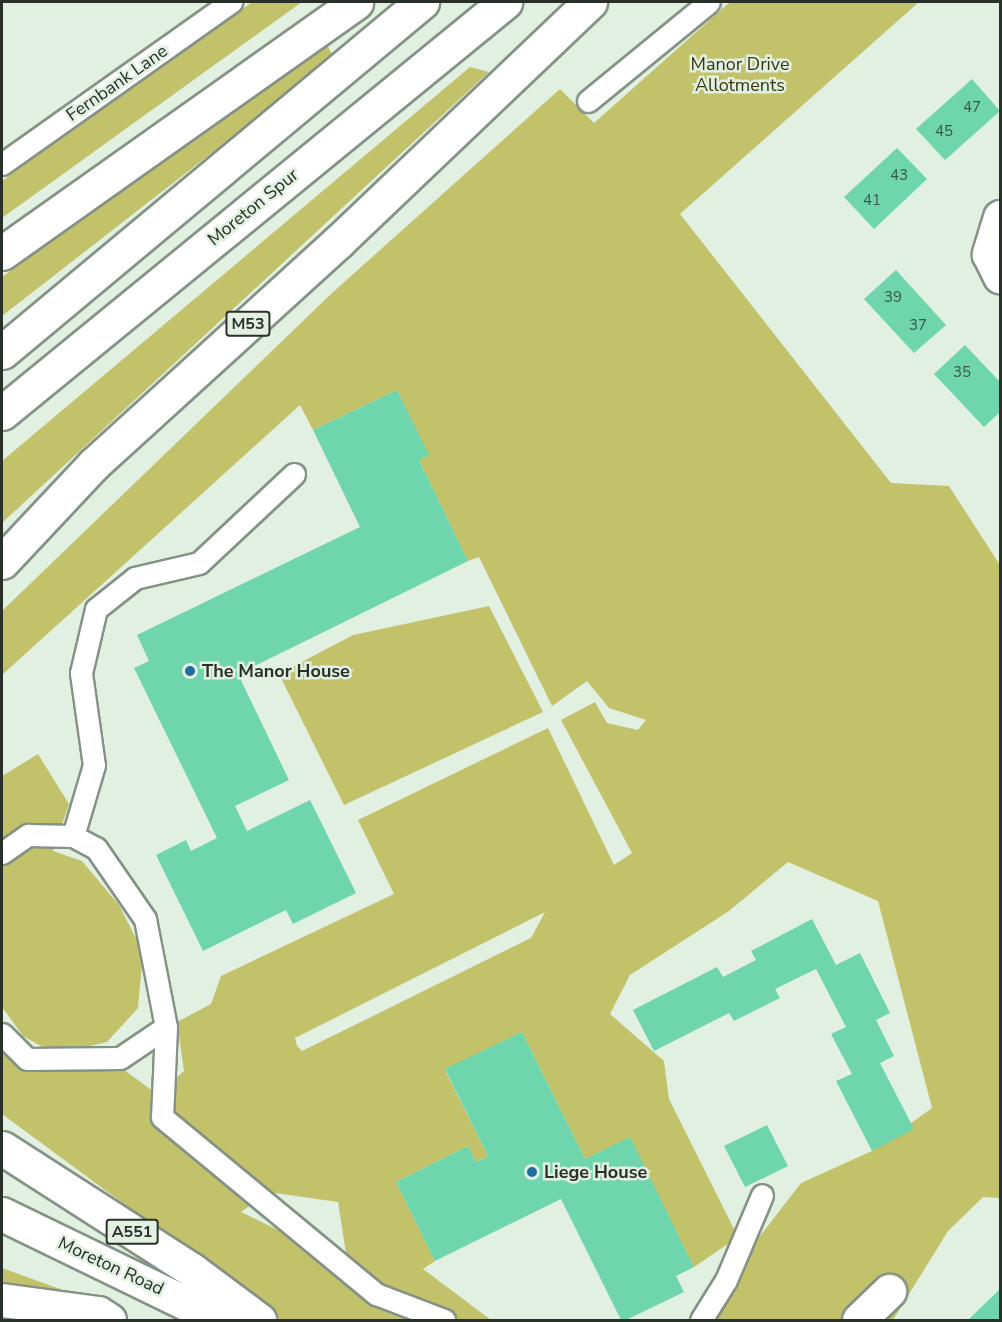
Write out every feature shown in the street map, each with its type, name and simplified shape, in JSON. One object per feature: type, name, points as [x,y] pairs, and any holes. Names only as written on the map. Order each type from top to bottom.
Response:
[{"type":"main road","points":[[2,253],[356,2]]},
{"type":"main road","points":[[2,352],[422,2]]},
{"type":"main road","name":"Moreton Spur","points":[[2,413],[506,2]]},
{"type":"main road","name":"M53","points":[[2,562],[94,464],[338,242],[590,2]]},
{"type":"main road","points":[[1000,217],[988,254],[1000,277]]},
{"type":"main road","name":"Moreton Road","points":[[2,1148],[192,1270],[259,1320]]},
{"type":"main road","name":"Moreton Road","points":[[2,1214],[176,1309],[220,1320]]},
{"type":"main road","points":[[860,1320],[889,1291]]},
{"type":"main road","points":[[2,1300],[98,1313],[109,1320]]},
{"type":"lane","name":"Fernbank Lane","points":[[2,164],[231,2]]},
{"type":"lane","points":[[588,100],[709,2]]},
{"type":"lane","points":[[73,836],[94,765],[81,673],[96,609],[135,578],[199,563],[294,474]]},
{"type":"lane","points":[[2,853],[28,835],[73,836],[96,848],[146,919],[166,1027],[162,1117],[376,1294],[444,1320]]},
{"type":"lane","points":[[2,1034],[27,1059],[120,1058],[166,1027]]},
{"type":"lane","points":[[701,1320],[726,1280],[762,1195]]},
{"type":"green space","points":[[252,2],[302,2],[2,218],[2,181]]},
{"type":"green space","name":"Manor Drive Allotments","points":[[730,2],[919,2],[680,214],[891,483],[949,486],[1000,565],[1000,1198],[983,1197],[948,1231],[893,1320],[709,1320],[753,1245],[801,1183],[872,1151],[932,1108],[878,901],[788,862],[729,911],[630,975],[610,1014],[664,1061],[669,1099],[738,1237],[694,1267],[630,1138],[585,1159],[522,1032],[445,1070],[488,1156],[476,1162],[468,1146],[396,1182],[435,1261],[423,1269],[491,1320],[281,1320],[2,1114],[2,1048],[55,1071],[101,1053],[157,1094],[184,1071],[177,1022],[211,1004],[221,976],[394,894],[358,820],[548,728],[614,865],[632,853],[561,720],[595,702],[607,723],[638,730],[646,720],[609,708],[587,681],[552,706],[479,557],[468,561],[419,460],[428,455],[397,390],[313,430],[300,405],[2,675],[2,611],[332,293],[560,89],[594,123]],"holes":[[[545,912],[531,938],[302,1051],[297,1046],[295,1038]],[[268,1192],[338,1202],[346,1253],[325,1253],[241,1212]]]},
{"type":"green space","points":[[327,45],[334,58],[2,316],[2,277]]},
{"type":"green space","points":[[470,67],[489,72],[2,523],[2,461]]},
{"type":"green space","points":[[489,606],[543,712],[344,805],[279,674],[353,635]]},
{"type":"green space","points":[[38,754],[69,804],[53,851],[82,861],[119,905],[143,952],[138,1008],[107,1042],[55,1054],[23,1036],[2,1007],[2,776]]},
{"type":"green space","points":[[2,1268],[60,1289],[65,1294],[2,1288]]},
{"type":"building","points":[[972,79],[1000,111],[945,160],[916,129]]},
{"type":"building","points":[[897,148],[927,179],[874,229],[844,197]]},
{"type":"building","points":[[896,270],[946,325],[914,353],[864,299]]},
{"type":"building","points":[[965,345],[1000,382],[1000,412],[984,427],[934,374]]},
{"type":"building","name":"The Manor House","points":[[397,390],[429,455],[419,460],[468,561],[238,674],[289,780],[235,806],[247,831],[310,800],[356,893],[293,924],[286,910],[203,951],[156,855],[186,840],[191,851],[217,838],[134,668],[149,661],[137,635],[360,527],[313,430]]},
{"type":"building","points":[[812,919],[836,965],[860,953],[890,1013],[876,1020],[894,1056],[880,1063],[914,1129],[872,1151],[836,1081],[852,1074],[831,1034],[846,1027],[816,969],[775,989],[780,998],[734,1021],[729,1013],[654,1051],[633,1010],[717,967],[723,977],[756,960],[751,951]]},
{"type":"building","name":"Liege House","points":[[522,1032],[585,1159],[630,1137],[694,1267],[676,1276],[684,1292],[626,1320],[621,1320],[561,1199],[435,1261],[396,1182],[468,1146],[476,1162],[488,1156],[445,1069]]},
{"type":"building","points":[[767,1125],[788,1166],[745,1187],[724,1146]]},
{"type":"building","points":[[1000,1289],[1000,1320],[968,1320]]},
{"type":"place","name":"The Manor House","points":[[190,671]]},
{"type":"place","name":"Liege House","points":[[532,1172]]}]
